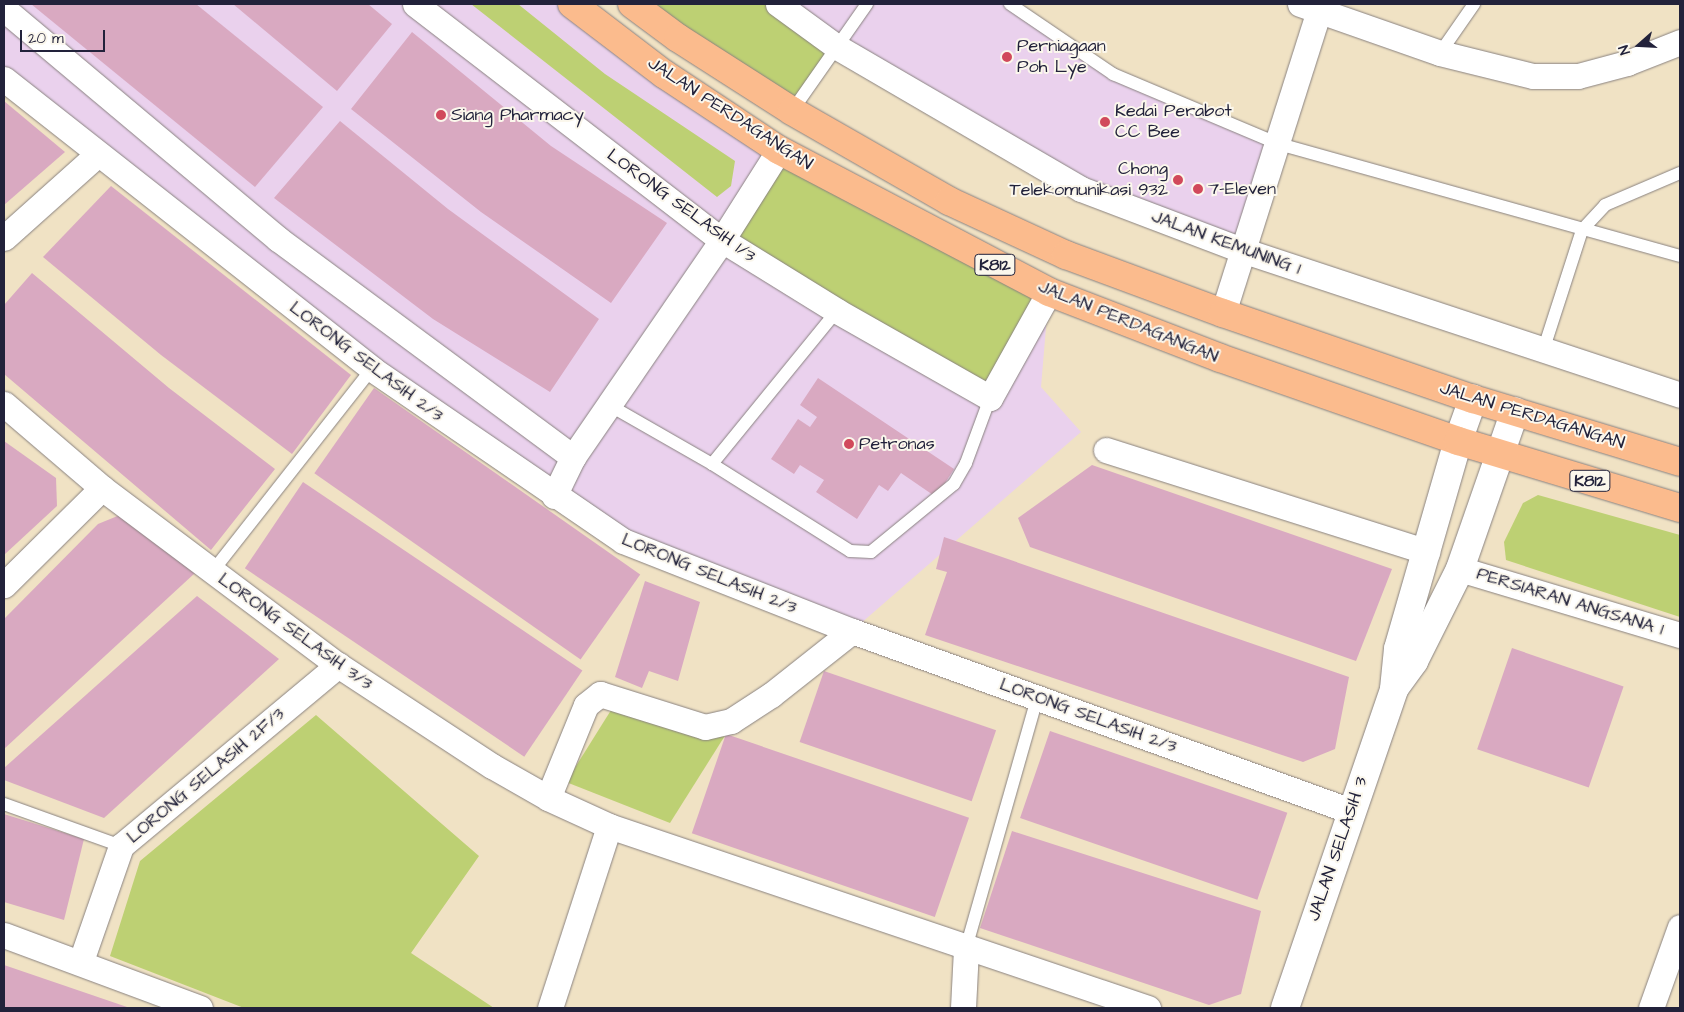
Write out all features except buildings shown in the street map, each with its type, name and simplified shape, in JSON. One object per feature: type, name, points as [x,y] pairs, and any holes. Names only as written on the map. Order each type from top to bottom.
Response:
[{"type":"main road","name":"JALAN PERDAGANGAN","points":[[572,4],[664,74],[779,150],[1049,292],[1220,358],[1458,441],[1680,508]]},
{"type":"main road","name":"JALAN PERDAGANGAN","points":[[632,4],[678,38],[792,111],[949,201],[1066,255],[1223,313],[1474,399],[1680,462]]},
{"type":"street","name":"LORONG SELASIH 1/3","points":[[415,4],[722,240],[837,311],[990,398]]},
{"type":"street","name":"JALAN KEMUNING 1","points":[[778,4],[837,47],[1081,189],[1242,250],[1680,395]]},
{"type":"street","points":[[1223,313],[1242,250],[1279,144],[1313,6],[1440,53],[1533,76],[1578,76],[1627,62],[1680,42]]},
{"type":"street","points":[[4,9],[278,239],[573,457]]},
{"type":"street","name":"LORONG SELASIH 2/3","points":[[4,79],[372,369],[554,496],[623,541],[852,631],[1351,811]]},
{"type":"street","points":[[554,496],[573,457],[722,240],[779,150]]},
{"type":"street","points":[[4,238],[98,154]]},
{"type":"street","points":[[990,398],[1049,292]]},
{"type":"street","name":"JALAN SELASIH 3","points":[[1285,1008],[1394,690],[1398,649],[1458,441],[1474,399]]},
{"type":"street","name":"LORONG SELASIH 3/3","points":[[4,404],[102,488],[338,666],[492,766],[548,798],[609,826]]},
{"type":"street","name":"JALAN SELASIH 3","points":[[1394,690],[1414,661],[1460,569],[1515,411]]},
{"type":"street","points":[[1106,450],[1427,552]]},
{"type":"street","points":[[4,585],[102,488]]},
{"type":"street","name":"PERSIARAN ANGSANA 1","points":[[1460,569],[1680,635]]},
{"type":"street","points":[[548,798],[586,705],[600,694],[705,727],[731,721],[771,695],[852,631]]},
{"type":"street","name":"LORONG SELASIH 2F/3","points":[[80,961],[122,846],[338,666]]},
{"type":"street","points":[[550,1008],[609,826],[1148,1008]]},
{"type":"street","points":[[1652,1008],[1680,927]]},
{"type":"street","points":[[4,935],[80,961],[200,1008]]},
{"type":"street","points":[[963,1008],[966,948]]},
{"type":"lane","points":[[792,111],[867,4]]},
{"type":"lane","points":[[1010,4],[1114,74],[1279,144],[1680,256]]},
{"type":"lane","points":[[1440,53],[1474,4]]},
{"type":"lane","points":[[1543,351],[1582,230],[1605,205],[1680,173]]},
{"type":"lane","points":[[712,464],[837,311]]},
{"type":"lane","points":[[212,572],[372,369]]},
{"type":"lane","points":[[609,405],[712,464],[850,551],[871,552],[954,484],[966,463],[990,398]]},
{"type":"lane","points":[[966,948],[1037,698]]},
{"type":"lane","points":[[4,804],[122,846]]},
{"type":"shaded area","points":[[4,4],[572,4],[664,74],[1049,292],[1041,387],[1081,432],[852,631],[623,541],[4,79]]},
{"type":"shaded area","points":[[778,4],[1010,4],[1113,74],[1279,144],[1242,250],[1081,189]]},
{"type":"green space","points":[[471,4],[518,4],[605,74],[735,161],[731,186],[717,197]]},
{"type":"green space","points":[[632,4],[778,4],[837,47],[792,111]]},
{"type":"green space","points":[[779,150],[1049,292],[990,398],[722,240]]},
{"type":"green space","points":[[1538,495],[1680,535],[1680,617],[1506,560],[1504,542],[1523,503]]},
{"type":"green space","points":[[618,699],[726,734],[670,823],[566,782]]},
{"type":"green space","points":[[316,715],[479,856],[411,953],[494,1008],[244,1008],[110,956],[140,861]]},
{"type":"place","name":"Perniagaan Poh Lye","points":[[1007,57]]},
{"type":"place","name":"Siang Pharmacy","points":[[441,115]]},
{"type":"place","name":"Kedai Perabot CC Bee","points":[[1105,122]]},
{"type":"place","name":"Chong Telekomunikasi 932","points":[[1178,180]]},
{"type":"place","name":"7-Eleven","points":[[1198,189]]},
{"type":"place","name":"Petronas","points":[[849,444]]}]
